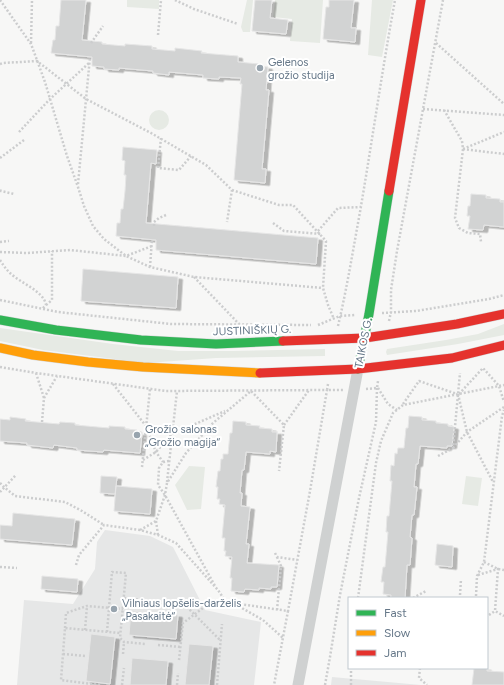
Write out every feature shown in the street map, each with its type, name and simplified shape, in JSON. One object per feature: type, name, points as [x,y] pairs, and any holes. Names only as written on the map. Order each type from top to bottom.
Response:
[{"type":"main road","name":"TAIKOS G.","points":[[358,369],[369,314],[421,0]]},
{"type":"main road","name":"JUSTINIŠKIŲ G.","points":[[0,320],[56,330],[141,340],[216,344],[364,338],[457,324],[504,314]]},
{"type":"main road","points":[[0,348],[33,355],[88,362],[143,367],[258,373],[358,369],[452,358],[504,345]]},
{"type":"street","name":"TAIKOS G.","points":[[298,685],[358,369]]},
{"type":"path","points":[[0,0],[31,44],[38,61],[84,206],[93,226],[104,239],[126,256],[150,267],[194,277],[323,288]]},
{"type":"path","points":[[31,44],[32,0]]},
{"type":"path","points":[[158,35],[161,0]]},
{"type":"path","points":[[175,0],[194,9],[238,24]]},
{"type":"path","points":[[91,43],[103,26]]},
{"type":"path","points":[[435,43],[504,104]]},
{"type":"path","points":[[78,187],[90,57]]},
{"type":"path","points":[[0,64],[38,61],[86,99],[161,138],[206,164],[232,190],[279,205],[293,205],[326,241],[323,288],[334,319]]},
{"type":"path","points":[[20,132],[89,62]]},
{"type":"path","points":[[423,108],[504,115]]},
{"type":"path","points":[[444,110],[462,141],[463,149],[455,218],[459,228],[468,233],[480,234],[480,242]]},
{"type":"path","points":[[463,149],[504,132]]},
{"type":"path","points":[[161,138],[158,168],[179,170],[191,156]]},
{"type":"path","points":[[0,158],[24,140]]},
{"type":"path","points":[[463,149],[504,154]]},
{"type":"path","points":[[0,190],[14,194]]},
{"type":"path","points":[[227,222],[232,190]]},
{"type":"path","points":[[318,231],[338,208],[361,207]]},
{"type":"path","points":[[154,226],[154,222],[166,215]]},
{"type":"path","points":[[273,224],[284,231],[321,234]]},
{"type":"path","points":[[150,267],[152,239]]},
{"type":"path","points":[[0,242],[9,241]]},
{"type":"path","points":[[0,252],[27,253],[70,250],[126,256],[152,246]]},
{"type":"path","points":[[42,309],[52,300],[52,251]]},
{"type":"path","points":[[0,260],[11,274],[38,293],[45,300],[46,305]]},
{"type":"path","points":[[194,277],[240,325]]},
{"type":"path","points":[[0,300],[58,312],[171,324],[319,325],[340,316],[416,311],[489,299],[504,295]]},
{"type":"path","points":[[0,367],[166,391],[326,390],[274,685]]},
{"type":"path","points":[[458,394],[483,368],[499,386],[504,402]]},
{"type":"path","points":[[36,373],[44,398],[42,422]]},
{"type":"path","points":[[453,448],[460,373]]},
{"type":"path","points":[[44,398],[57,376]]},
{"type":"path","points":[[358,597],[376,463],[381,441],[393,412],[403,405],[419,381],[458,394]]},
{"type":"path","points":[[112,384],[146,426],[156,452],[163,462]]},
{"type":"path","points":[[403,405],[504,385]]},
{"type":"path","points":[[324,685],[359,498],[376,422],[378,388],[388,404],[397,410]]},
{"type":"path","points":[[142,467],[150,389]]},
{"type":"path","points":[[279,470],[284,425],[309,390]]},
{"type":"path","points":[[158,535],[156,521],[165,495],[167,483],[177,391]]},
{"type":"path","points":[[167,483],[186,453],[213,423],[251,391]]},
{"type":"path","points":[[251,391],[284,425]]},
{"type":"path","points":[[458,394],[467,432],[494,484]]},
{"type":"path","points":[[438,456],[453,448],[467,432],[504,409]]},
{"type":"path","points":[[476,596],[477,576],[484,562],[504,409]]},
{"type":"path","points":[[143,460],[156,452],[172,434],[228,410]]},
{"type":"path","points":[[169,460],[163,462],[159,468],[158,485],[218,590],[226,602],[263,620],[283,638]]},
{"type":"path","points":[[0,492],[16,475]]},
{"type":"path","points":[[0,483],[4,488],[16,496],[64,502],[104,525],[140,530],[158,535],[176,543],[218,590]]},
{"type":"path","points":[[140,530],[156,521]]},
{"type":"path","points":[[76,565],[79,555],[104,525]]},
{"type":"path","points":[[275,553],[281,566],[277,610]]},
{"type":"path","points":[[277,557],[297,560]]},
{"type":"path","points":[[484,562],[498,570]]},
{"type":"path","points":[[0,567],[17,568]]},
{"type":"path","points":[[495,611],[498,570]]},
{"type":"path","points":[[477,576],[498,570],[504,570]]},
{"type":"path","points":[[107,632],[112,572],[126,573],[120,638],[124,642],[146,644]]},
{"type":"path","points":[[460,595],[461,579]]},
{"type":"path","points":[[415,597],[426,591]]},
{"type":"path","points":[[124,598],[185,605],[221,640]]},
{"type":"path","points":[[179,660],[183,622],[207,605],[215,602],[226,602],[288,611]]},
{"type":"path","points":[[85,630],[87,606]]},
{"type":"path","points":[[100,685],[61,680],[66,613],[87,606],[123,609]]},
{"type":"path","points":[[489,615],[495,611]]},
{"type":"path","points":[[495,611],[504,616]]},
{"type":"path","points":[[216,685],[222,624]]},
{"type":"path","points":[[64,628],[120,633]]},
{"type":"path","points":[[123,654],[124,642]]},
{"type":"path","points":[[158,645],[180,648]]},
{"type":"path","points":[[63,654],[86,656]]},
{"type":"path","points":[[122,685],[124,668]]},
{"type":"path","points":[[350,685],[351,669]]},
{"type":"path","points":[[420,669],[419,678],[427,685]]},
{"type":"path","points":[[177,685],[178,672]]},
{"type":"shaded area","points":[[127,0],[159,0],[159,9],[127,7]]},
{"type":"shaded area","points":[[247,0],[253,0],[250,32],[243,32],[241,27]]},
{"type":"shaded area","points":[[275,0],[323,0],[320,43],[290,41],[292,19],[273,17]]},
{"type":"shaded area","points":[[372,0],[393,0],[382,57],[368,55]]},
{"type":"shaded area","points":[[155,110],[163,110],[169,116],[169,124],[163,130],[155,130],[149,124],[149,116]]},
{"type":"shaded area","points":[[504,324],[504,335],[387,355],[386,352],[387,349],[478,334]]},
{"type":"shaded area","points":[[0,328],[113,344],[178,351],[325,349],[325,356],[216,358],[146,363],[43,350],[0,341]]},
{"type":"shaded area","points":[[189,466],[205,467],[201,509],[187,510],[175,485]]},
{"type":"shaded area","points":[[466,476],[482,478],[478,506],[462,504]]},
{"type":"shaded area","name":"Vilniaus lopšelis-darželis „Pasakaitė“","points":[[105,530],[150,536],[173,547],[205,610],[261,622],[254,685],[17,685],[24,600],[73,604],[95,569],[97,542]]},
{"type":"shaded area","points":[[332,677],[421,685],[331,685]]},
{"type":"building","points":[[61,0],[86,0],[82,40],[102,42],[102,44],[152,46],[152,49],[175,51],[175,48],[202,51],[201,53],[238,56],[238,62],[259,64],[259,66],[268,67],[266,90],[269,90],[262,169],[266,169],[265,183],[234,180],[242,84],[240,84],[241,78],[203,78],[203,75],[169,72],[169,75],[153,73],[153,71],[119,68],[119,70],[104,69],[104,67],[92,66],[92,57],[51,53],[53,40],[55,40],[56,26],[59,26]]},
{"type":"building","points":[[255,0],[272,0],[270,18],[288,20],[286,34],[252,31]]},
{"type":"building","points":[[329,0],[354,0],[351,28],[356,28],[355,42],[323,39],[326,7],[329,7]]},
{"type":"building","points":[[123,147],[157,150],[156,164],[151,163],[146,223],[318,238],[316,264],[156,250],[156,240],[116,236],[117,223],[120,223],[121,209],[123,209],[125,191],[126,175],[124,175],[125,161],[122,160]]},
{"type":"building","points":[[471,194],[486,195],[486,198],[500,199],[500,202],[504,202],[504,227],[484,225],[483,230],[468,229],[470,216],[467,216]]},
{"type":"building","points":[[83,269],[178,277],[176,308],[81,301]]},
{"type":"building","points":[[409,416],[422,417],[422,420],[436,421],[436,423],[448,424],[448,426],[454,427],[452,446],[447,446],[447,448],[420,446],[418,464],[416,464],[414,487],[417,487],[414,515],[412,515],[410,565],[407,565],[405,597],[391,597],[391,595],[383,594],[384,582],[381,582],[383,567],[385,567],[388,532],[386,532],[392,481],[390,481],[391,465],[394,466],[395,453],[397,454],[398,448],[404,448],[406,428],[408,428]]},
{"type":"building","points":[[10,417],[26,419],[25,421],[59,424],[60,422],[75,423],[75,425],[109,428],[109,426],[125,427],[125,429],[137,430],[137,433],[142,433],[140,453],[104,450],[103,452],[77,450],[77,448],[54,445],[53,448],[27,445],[27,443],[0,441],[0,419],[10,420]]},
{"type":"building","points":[[233,421],[246,422],[246,425],[260,426],[259,428],[272,429],[272,432],[277,432],[276,452],[270,451],[270,454],[246,452],[244,470],[242,470],[240,493],[242,493],[241,506],[250,507],[246,544],[249,544],[247,563],[279,565],[277,587],[271,587],[271,589],[245,589],[244,592],[231,591],[232,578],[230,578],[232,557],[225,556],[225,538],[222,538],[225,505],[219,504],[220,499],[217,499],[218,487],[216,487],[221,459],[223,459],[223,454],[228,454]]},
{"type":"building","points":[[101,476],[117,477],[115,494],[100,493]]},
{"type":"building","points":[[116,486],[152,489],[150,514],[114,511]]},
{"type":"building","points":[[13,513],[75,519],[72,545],[0,539],[0,525],[12,526]]},
{"type":"building","points":[[437,544],[453,546],[452,567],[435,565]]},
{"type":"building","points":[[42,576],[78,579],[77,592],[41,589]]},
{"type":"building","points":[[131,611],[178,615],[176,639],[129,635]]},
{"type":"building","points":[[91,634],[115,637],[110,684],[86,681]]},
{"type":"building","points":[[189,644],[213,646],[209,685],[185,685]]},
{"type":"building","points":[[132,658],[168,661],[166,685],[130,685]]},
{"type":"building","points":[[474,669],[487,669],[487,671],[504,672],[504,685],[472,685]]},
{"type":"traffic: fast","points":[[358,369],[369,314],[389,191]]},
{"type":"traffic: fast","points":[[0,320],[56,330],[141,340],[216,344],[283,341]]},
{"type":"traffic: slow","points":[[0,348],[33,355],[88,362],[143,367],[260,373]]},
{"type":"traffic: jam","points":[[389,191],[421,0]]},
{"type":"traffic: jam","points":[[283,341],[365,338],[457,324],[504,314]]},
{"type":"traffic: jam","points":[[260,373],[358,369],[452,358],[504,345]]},
{"type":"place","name":"Gelenos grožio studija","points":[[260,68]]},
{"type":"place","name":"Grožio salonas „Grožio magija“","points":[[137,435]]},
{"type":"place","name":"Vilniaus lopšelis-darželis „Pasakaitė“","points":[[114,609]]}]
